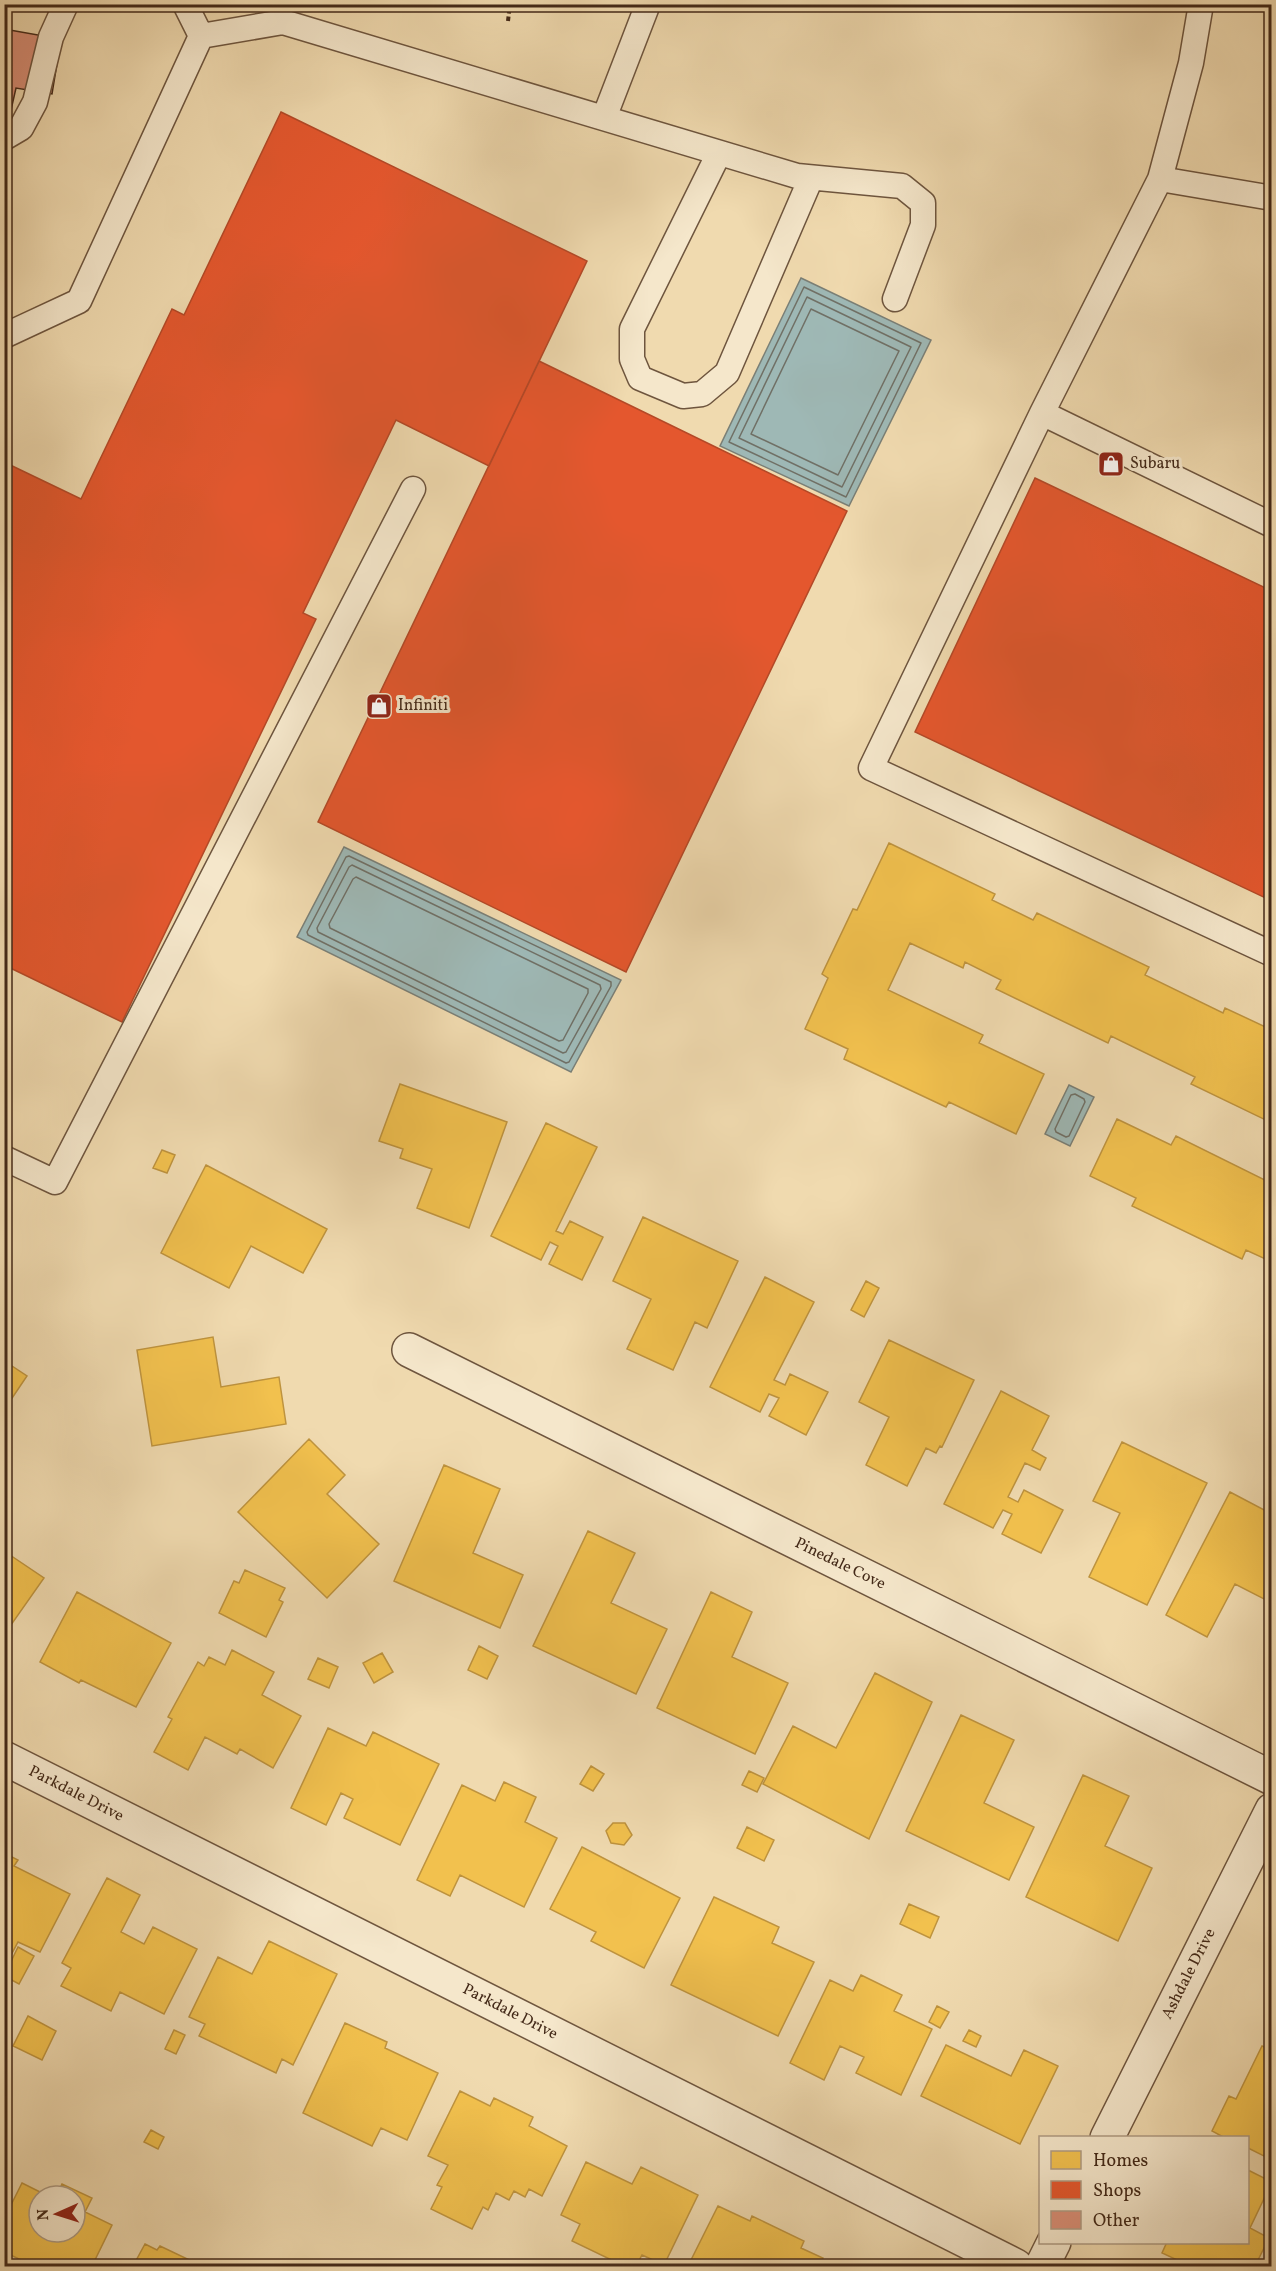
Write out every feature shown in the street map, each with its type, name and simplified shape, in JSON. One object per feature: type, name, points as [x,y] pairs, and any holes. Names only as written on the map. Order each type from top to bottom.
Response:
[{"type":"street","name":"Pinedale Cove","points":[[409,1350],[1272,1778]]},
{"type":"street","name":"Parkdale Drive","points":[[4,1758],[1016,2266]]},
{"type":"street","name":"Ashdale Drive","points":[[1108,2136],[1272,1810]]},
{"type":"street","points":[[1042,2266],[1053,2244]]},
{"type":"lane","points":[[4,138],[21,128],[34,102],[51,37],[66,4]]},
{"type":"lane","points":[[185,4],[201,36]]},
{"type":"lane","points":[[604,118],[648,4]]},
{"type":"lane","points":[[1201,4],[1191,63],[1160,179],[1042,413],[871,768],[1272,954]]},
{"type":"lane","points":[[201,36],[283,22],[797,176],[902,186],[923,204],[923,225],[895,299]]},
{"type":"lane","points":[[4,336],[79,301],[201,36]]},
{"type":"lane","points":[[719,153],[632,329],[632,359],[640,378],[683,396],[702,394],[727,373],[811,178]]},
{"type":"lane","points":[[1160,179],[1272,198]]},
{"type":"lane","points":[[1042,413],[1272,525]]},
{"type":"lane","points":[[4,1158],[55,1182],[413,489]]},
{"type":"path","points":[[508,21],[510,4]]},
{"type":"water","points":[[801,278],[931,340],[849,506],[720,446]]},
{"type":"water","points":[[344,847],[621,980],[571,1072],[297,937]]},
{"type":"water","points":[[1069,1085],[1094,1097],[1070,1146],[1045,1134]]},
{"type":"building: Homes","points":[[889,843],[995,894],[992,900],[1033,920],[1037,913],[1149,967],[1145,975],[1223,1013],[1225,1008],[1272,1030],[1272,1123],[1191,1084],[1195,1077],[1111,1036],[1108,1043],[996,989],[1001,980],[965,962],[963,968],[910,943],[888,990],[983,1035],[979,1043],[1044,1074],[1016,1134],[949,1102],[946,1107],[844,1059],[848,1049],[805,1029],[828,978],[822,974],[853,909],[857,910]]},
{"type":"building: Homes","points":[[400,1084],[507,1122],[469,1228],[417,1208],[432,1169],[400,1158],[403,1149],[379,1141]]},
{"type":"building: Homes","points":[[1117,1119],[1171,1145],[1176,1136],[1271,1183],[1267,1192],[1272,1194],[1272,1262],[1246,1250],[1242,1259],[1132,1206],[1136,1198],[1090,1176]]},
{"type":"building: Homes","points":[[546,1123],[597,1147],[556,1231],[563,1234],[570,1221],[603,1237],[582,1280],[549,1264],[558,1246],[550,1242],[541,1260],[491,1236]]},
{"type":"building: Homes","points":[[162,1150],[175,1155],[167,1173],[153,1168]]},
{"type":"building: Homes","points":[[206,1165],[327,1229],[303,1273],[251,1246],[229,1288],[161,1253]]},
{"type":"building: Homes","points":[[643,1217],[738,1261],[707,1328],[695,1322],[673,1370],[627,1349],[651,1299],[613,1281]]},
{"type":"building: Homes","points":[[765,1277],[814,1302],[774,1380],[785,1385],[790,1374],[828,1392],[806,1435],[769,1416],[779,1398],[769,1394],[760,1412],[710,1387]]},
{"type":"building: Homes","points":[[866,1281],[879,1288],[864,1317],[851,1310]]},
{"type":"building: Homes","points":[[213,1337],[221,1387],[279,1377],[286,1424],[152,1446],[137,1350]]},
{"type":"building: Homes","points":[[889,1340],[974,1380],[942,1447],[940,1446],[936,1453],[926,1448],[907,1486],[866,1465],[889,1417],[859,1402]]},
{"type":"building: Homes","points":[[9,1364],[27,1376],[4,1410],[4,1371]]},
{"type":"building: Homes","points":[[1001,1391],[1049,1416],[1032,1450],[1046,1458],[1040,1470],[1025,1463],[1008,1497],[1018,1502],[1024,1490],[1063,1510],[1041,1553],[1002,1534],[1012,1514],[1003,1510],[993,1528],[944,1504]]},
{"type":"building: Homes","points":[[309,1439],[345,1475],[327,1494],[379,1544],[327,1598],[238,1512]]},
{"type":"building: Homes","points":[[1122,1442],[1207,1483],[1147,1605],[1089,1577],[1120,1513],[1093,1501]]},
{"type":"building: Homes","points":[[444,1465],[500,1489],[473,1553],[523,1575],[500,1628],[394,1581]]},
{"type":"building: Homes","points":[[1230,1492],[1272,1514],[1272,1603],[1235,1584],[1207,1637],[1166,1615]]},
{"type":"building: Homes","points":[[588,1531],[635,1553],[611,1603],[667,1629],[636,1694],[533,1646]]},
{"type":"building: Homes","points":[[4,1551],[44,1578],[4,1635]]},
{"type":"building: Homes","points":[[245,1570],[285,1588],[279,1600],[283,1602],[266,1637],[219,1613],[234,1581],[239,1583]]},
{"type":"building: Homes","points":[[77,1592],[171,1643],[136,1707],[81,1680],[79,1683],[40,1662]]},
{"type":"building: Homes","points":[[711,1592],[752,1612],[732,1657],[788,1683],[755,1754],[657,1708]]},
{"type":"building: Homes","points":[[479,1646],[498,1656],[487,1679],[468,1670]]},
{"type":"building: Homes","points":[[232,1650],[274,1672],[262,1695],[301,1716],[273,1768],[240,1749],[237,1754],[205,1737],[188,1770],[154,1752],[172,1719],[168,1717],[198,1662],[204,1666],[209,1657],[225,1665]]},
{"type":"building: Homes","points":[[382,1653],[393,1672],[374,1683],[363,1663]]},
{"type":"building: Homes","points":[[318,1658],[338,1667],[329,1688],[308,1679]]},
{"type":"building: Homes","points":[[875,1673],[932,1702],[869,1839],[763,1784],[793,1726],[836,1748]]},
{"type":"building: Homes","points":[[961,1715],[1014,1740],[984,1803],[1034,1827],[1009,1880],[906,1831]]},
{"type":"building: Homes","points":[[328,1728],[366,1746],[373,1732],[439,1764],[400,1845],[344,1818],[353,1799],[341,1793],[326,1825],[291,1808]]},
{"type":"building: Homes","points":[[591,1766],[604,1774],[593,1791],[580,1784]]},
{"type":"building: Homes","points":[[749,1771],[764,1778],[757,1792],[742,1785]]},
{"type":"building: Homes","points":[[1083,1775],[1129,1796],[1105,1846],[1152,1868],[1118,1941],[1026,1897]]},
{"type":"building: Homes","points":[[504,1782],[536,1797],[525,1822],[557,1838],[524,1907],[460,1875],[450,1896],[417,1880],[462,1785],[495,1801]]},
{"type":"building: Homes","points":[[613,1823],[625,1823],[632,1835],[624,1845],[611,1843],[606,1831]]},
{"type":"building: Homes","points":[[747,1827],[774,1840],[764,1861],[737,1848]]},
{"type":"building: Homes","points":[[582,1847],[680,1898],[644,1968],[591,1941],[596,1932],[550,1909]]},
{"type":"building: Homes","points":[[4,1853],[18,1860],[14,1866],[70,1894],[40,1952],[18,1942],[10,1957],[4,1955]]},
{"type":"building: Homes","points":[[107,1878],[140,1895],[121,1932],[144,1944],[153,1927],[197,1949],[164,2014],[120,1992],[111,2011],[61,1986],[71,1968],[62,1963]]},
{"type":"building: Homes","points":[[714,1897],[779,1927],[772,1943],[814,1962],[778,2036],[671,1985]]},
{"type":"building: Homes","points":[[909,1904],[939,1917],[930,1938],[900,1924]]},
{"type":"building: Homes","points":[[269,1941],[337,1974],[293,2065],[282,2059],[276,2073],[199,2036],[205,2024],[189,2017],[218,1957],[252,1974]]},
{"type":"building: Homes","points":[[18,1947],[34,1956],[19,1984],[4,1976]]},
{"type":"building: Homes","points":[[861,1975],[902,1995],[894,2011],[932,2029],[901,2095],[856,2073],[864,2057],[840,2046],[824,2080],[790,2063],[830,1980],[853,1991]]},
{"type":"building: Homes","points":[[937,2006],[949,2012],[940,2028],[929,2022]]},
{"type":"building: Homes","points":[[28,2016],[56,2031],[42,2060],[13,2046]]},
{"type":"building: Homes","points":[[345,2023],[387,2042],[385,2048],[438,2073],[407,2140],[381,2128],[372,2146],[303,2113]]},
{"type":"building: Homes","points":[[174,2030],[185,2035],[176,2054],[165,2049]]},
{"type":"building: Homes","points":[[969,2030],[981,2036],[976,2047],[963,2041]]},
{"type":"building: Homes","points":[[946,2045],[1011,2076],[1024,2050],[1058,2066],[1020,2144],[921,2096]]},
{"type":"building: Homes","points":[[1262,2046],[1272,2050],[1272,2160],[1249,2148],[1249,2136],[1221,2136],[1212,2131],[1229,2096],[1236,2099]]},
{"type":"building: Homes","points":[[460,2091],[490,2106],[494,2098],[533,2117],[529,2126],[567,2146],[542,2196],[529,2189],[525,2197],[514,2191],[509,2200],[496,2193],[488,2210],[483,2207],[472,2229],[431,2209],[442,2187],[437,2185],[448,2165],[428,2156]]},
{"type":"building: Homes","points":[[151,2130],[164,2137],[158,2149],[144,2142]]},
{"type":"building: Homes","points":[[586,2162],[632,2184],[641,2167],[698,2195],[664,2265],[642,2255],[636,2266],[624,2266],[572,2241],[580,2224],[561,2215]]},
{"type":"building: Homes","points":[[1249,2170],[1272,2182],[1250,2228],[1269,2238],[1255,2266],[1239,2266],[1232,2263],[1230,2266],[1190,2266],[1162,2253],[1166,2244],[1249,2244]]},
{"type":"building: Homes","points":[[22,2183],[27,2186],[27,2244],[87,2244],[87,2213],[112,2225],[92,2266],[62,2266],[54,2262],[52,2266],[34,2266],[4,2252],[4,2219]]},
{"type":"building: Homes","points":[[87,2196],[92,2198],[87,2208]]},
{"type":"building: Homes","points":[[718,2206],[750,2221],[752,2216],[804,2241],[801,2248],[823,2258],[819,2266],[688,2266]]},
{"type":"building: Homes","points":[[145,2244],[157,2250],[160,2246],[198,2264],[197,2266],[133,2266]]},
{"type":"building: Shops","points":[[281,112],[587,261],[489,466],[396,420],[303,613],[316,619],[122,1022],[4,965],[4,462],[81,499],[172,309],[184,315]]},
{"type":"building: Shops","points":[[539,361],[847,511],[626,972],[318,822]]},
{"type":"building: Shops","points":[[1035,478],[1272,591],[1272,901],[915,732]]},
{"type":"building: Other","points":[[4,29],[61,39],[52,94],[16,88],[11,110],[4,108]]},
{"type":"place","name":"Subaru","points":[[1111,464]]},
{"type":"place","name":"Infiniti","points":[[379,706]]}]
